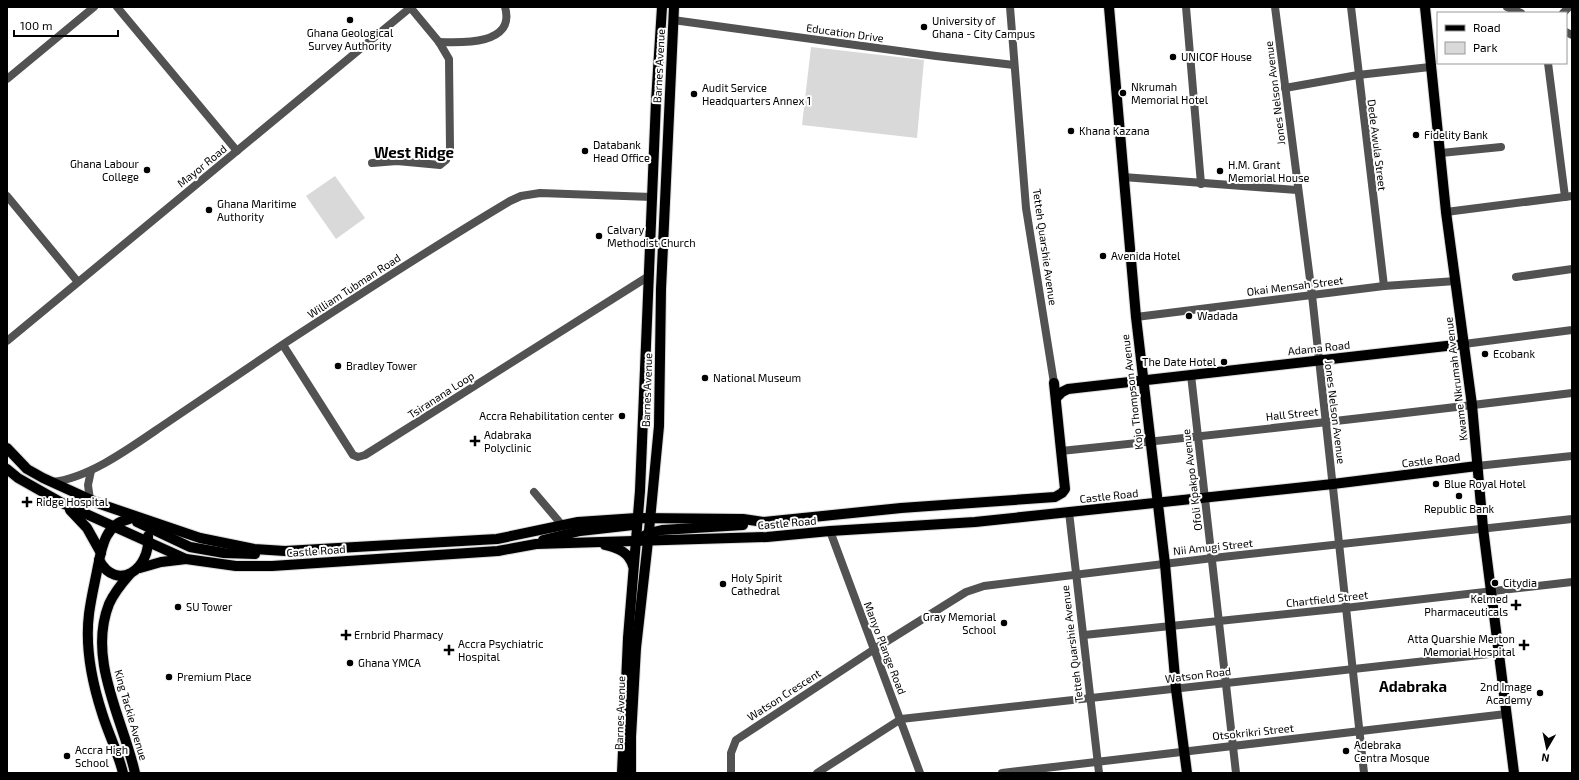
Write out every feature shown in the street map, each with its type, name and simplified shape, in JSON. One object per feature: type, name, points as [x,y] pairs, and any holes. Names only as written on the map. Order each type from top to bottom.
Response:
[{"type":"main road","name":"Barnes Avenue","points":[[624,772],[627,646],[640,491],[652,197],[662,7]]},
{"type":"main road","name":"Barnes Avenue","points":[[624,772],[631,738],[636,648],[650,519],[659,411],[661,289],[674,7]]},
{"type":"main road","name":"Kojo Thompson Avenue","points":[[1109,7],[1136,317],[1165,564],[1176,689],[1187,773]]},
{"type":"main road","name":"Kwame Nkrumah Avenue","points":[[1425,7],[1446,212],[1472,405],[1483,528],[1514,773]]},
{"type":"main road","name":"Adama Road","points":[[1054,383],[1068,389],[1464,344]]},
{"type":"main road","name":"Tetteh Quarshie Avenue","points":[[1054,383],[1065,489]]},
{"type":"main road","points":[[1056,398],[1068,389]]},
{"type":"main road","name":"Castle Road","points":[[7,448],[27,469],[50,482],[95,502],[206,540],[242,547],[285,551],[497,538],[562,525],[607,520],[638,522],[650,519],[670,518],[743,519],[764,522],[902,508],[1055,497],[1062,493],[1065,489]]},
{"type":"main road","name":"Castle Road","points":[[7,469],[18,478],[64,504],[186,559],[236,566],[272,566],[498,550],[536,544],[636,541],[647,536],[664,541],[767,537],[830,531],[975,522],[1333,484],[1477,466]]},
{"type":"main road","points":[[607,520],[629,511],[640,491]]},
{"type":"main road","points":[[652,496],[657,508],[670,518]]},
{"type":"main road","points":[[95,502],[182,544],[210,552],[248,554],[285,551]]},
{"type":"main road","points":[[973,503],[975,522]]},
{"type":"main road","points":[[64,504],[87,528],[103,566],[114,574],[130,574],[140,568],[161,562],[186,559]]},
{"type":"main road","points":[[123,773],[97,696],[89,648],[89,615],[100,556],[105,539],[114,526],[122,520],[129,519]]},
{"type":"main road","points":[[536,544],[542,540],[580,531],[638,522],[647,536],[764,522]]},
{"type":"main road","points":[[140,568],[146,557],[149,542],[145,526]]},
{"type":"main road","points":[[645,565],[652,549],[664,541]]},
{"type":"main road","points":[[595,543],[624,552],[631,559],[634,569]]},
{"type":"main road","name":"King Tackie Avenue","points":[[130,574],[110,603],[106,614],[103,636],[107,682],[135,773]]},
{"type":"street","points":[[7,79],[94,7]]},
{"type":"street","points":[[117,7],[237,151]]},
{"type":"street","points":[[372,163],[397,161],[436,166],[446,160],[451,141],[449,59],[439,42],[410,7]]},
{"type":"street","name":"Mayor Road","points":[[7,341],[410,7]]},
{"type":"street","points":[[439,42],[466,43],[488,39],[500,31],[504,25],[507,14],[505,7]]},
{"type":"street","name":"Tetteh Quarshie Avenue","points":[[1010,7],[1026,208],[1054,383]]},
{"type":"street","points":[[1186,7],[1201,184]]},
{"type":"street","name":"Jones Nelson Avenue","points":[[1275,7],[1297,190],[1312,295],[1346,608],[1351,669],[1364,773]]},
{"type":"street","name":"Dede Awula Street","points":[[1351,7],[1384,286]]},
{"type":"street","points":[[1507,7],[1519,12]]},
{"type":"street","name":"Education Drive","points":[[673,20],[936,56],[1014,65]]},
{"type":"street","points":[[1446,212],[1568,196],[1548,64]]},
{"type":"street","points":[[1285,88],[1358,76],[1430,67]]},
{"type":"street","points":[[1441,153],[1501,147]]},
{"type":"street","points":[[1123,177],[1297,190]]},
{"type":"street","name":"William Tubman Road","points":[[50,482],[75,478],[91,471],[150,434],[283,345],[442,242],[521,196],[540,193],[652,197]]},
{"type":"street","points":[[7,196],[78,282]]},
{"type":"street","points":[[1516,277],[1572,269]]},
{"type":"street","name":"Tsiranana Loop","points":[[283,345],[352,455],[358,457],[365,455],[649,276]]},
{"type":"street","name":"Okai Mensah Street","points":[[1136,317],[1384,286],[1456,282]]},
{"type":"street","name":"Adama Road","points":[[1464,344],[1572,330]]},
{"type":"street","name":"Ofoli Kpakpo Avenue","points":[[1191,375],[1204,497],[1213,558],[1236,773]]},
{"type":"street","name":"Hall Street","points":[[1061,451],[1198,438],[1276,426],[1325,422],[1572,393]]},
{"type":"street","name":"Castle Road","points":[[1477,466],[1572,456]]},
{"type":"street","points":[[91,471],[88,485],[95,502]]},
{"type":"street","points":[[534,492],[562,525]]},
{"type":"street","name":"Tetteh Quarshie Avenue","points":[[1069,512],[1099,773]]},
{"type":"street","name":"Nii Amugi Street","points":[[873,650],[966,592],[984,586],[1213,558],[1572,519]]},
{"type":"street","name":"Manyo Plange Road","points":[[830,531],[920,773]]},
{"type":"street","name":"Chartfield Street","points":[[1084,634],[1346,608],[1572,582]]},
{"type":"street","name":"Watson Crescent","points":[[731,773],[731,752],[736,740],[873,650]]},
{"type":"street","name":"Watson Road","points":[[901,719],[1498,653]]},
{"type":"street","name":"Otsokrikri Street","points":[[1002,773],[1506,714]]},
{"type":"street","points":[[817,773],[901,719]]},
{"type":"green space","points":[[811,47],[924,60],[917,138],[802,125]]},
{"type":"green space","points":[[335,176],[365,218],[336,239],[306,196]]},
{"type":"place","name":"Ghana Geological Survey Authority","points":[[350,20]]},
{"type":"place","name":"University of Ghana - City Campus","points":[[924,27]]},
{"type":"place","name":"UNICOF House","points":[[1173,57]]},
{"type":"place","name":"Nkrumah Memorial Hotel","points":[[1123,93]]},
{"type":"place","name":"Audit Service Headquarters Annex 1","points":[[694,94]]},
{"type":"place","name":"Khana Kazana","points":[[1071,131]]},
{"type":"place","name":"Fidelity Bank","points":[[1416,135]]},
{"type":"place","name":"Databank Head Office","points":[[585,151]]},
{"type":"place","name":"Ghana Labour College","points":[[147,170]]},
{"type":"place","name":"H.M. Grant Memorial House","points":[[1220,171]]},
{"type":"place","name":"Ghana Maritime Authority","points":[[209,210]]},
{"type":"place","name":"Calvary Methodist Church","points":[[599,236]]},
{"type":"place","name":"Avenida Hotel","points":[[1103,256]]},
{"type":"place","name":"Wadada","points":[[1189,316]]},
{"type":"place","name":"Ecobank","points":[[1485,354]]},
{"type":"place","name":"The Date Hotel","points":[[1224,362]]},
{"type":"place","name":"Bradley Tower","points":[[338,366]]},
{"type":"place","name":"National Museum","points":[[705,378]]},
{"type":"place","name":"Accra Rehabilitation center","points":[[622,416]]},
{"type":"place","name":"Adabraka Polyclinic","points":[[475,441]]},
{"type":"place","name":"Blue Royal Hotel","points":[[1436,484]]},
{"type":"place","name":"Republic Bank","points":[[1459,496]]},
{"type":"place","name":"Ridge Hospital","points":[[27,502]]},
{"type":"place","name":"Citydia","points":[[1495,583]]},
{"type":"place","name":"Holy Spirit Cathedral","points":[[723,584]]},
{"type":"place","name":"Kelmed Pharmaceuticals","points":[[1516,605]]},
{"type":"place","name":"SU Tower","points":[[178,607]]},
{"type":"place","name":"Gray Memorial School","points":[[1004,623]]},
{"type":"place","name":"Ernbrid Pharmacy","points":[[346,635]]},
{"type":"place","name":"Atta Quarshie Merton Memorial Hospital","points":[[1524,645]]},
{"type":"place","name":"Accra Psychiatric Hospital","points":[[449,650]]},
{"type":"place","name":"Ghana YMCA","points":[[350,663]]},
{"type":"place","name":"Premium Place","points":[[169,677]]},
{"type":"place","name":"2nd Image Academy","points":[[1540,693]]},
{"type":"place","name":"Adebraka Centra Mosque","points":[[1346,751]]},
{"type":"place","name":"Accra High School","points":[[67,756]]},
{"type":"district","name":"West Ridge","points":[[414,153]]},
{"type":"district","name":"Adabraka","points":[[1413,687]]}]
